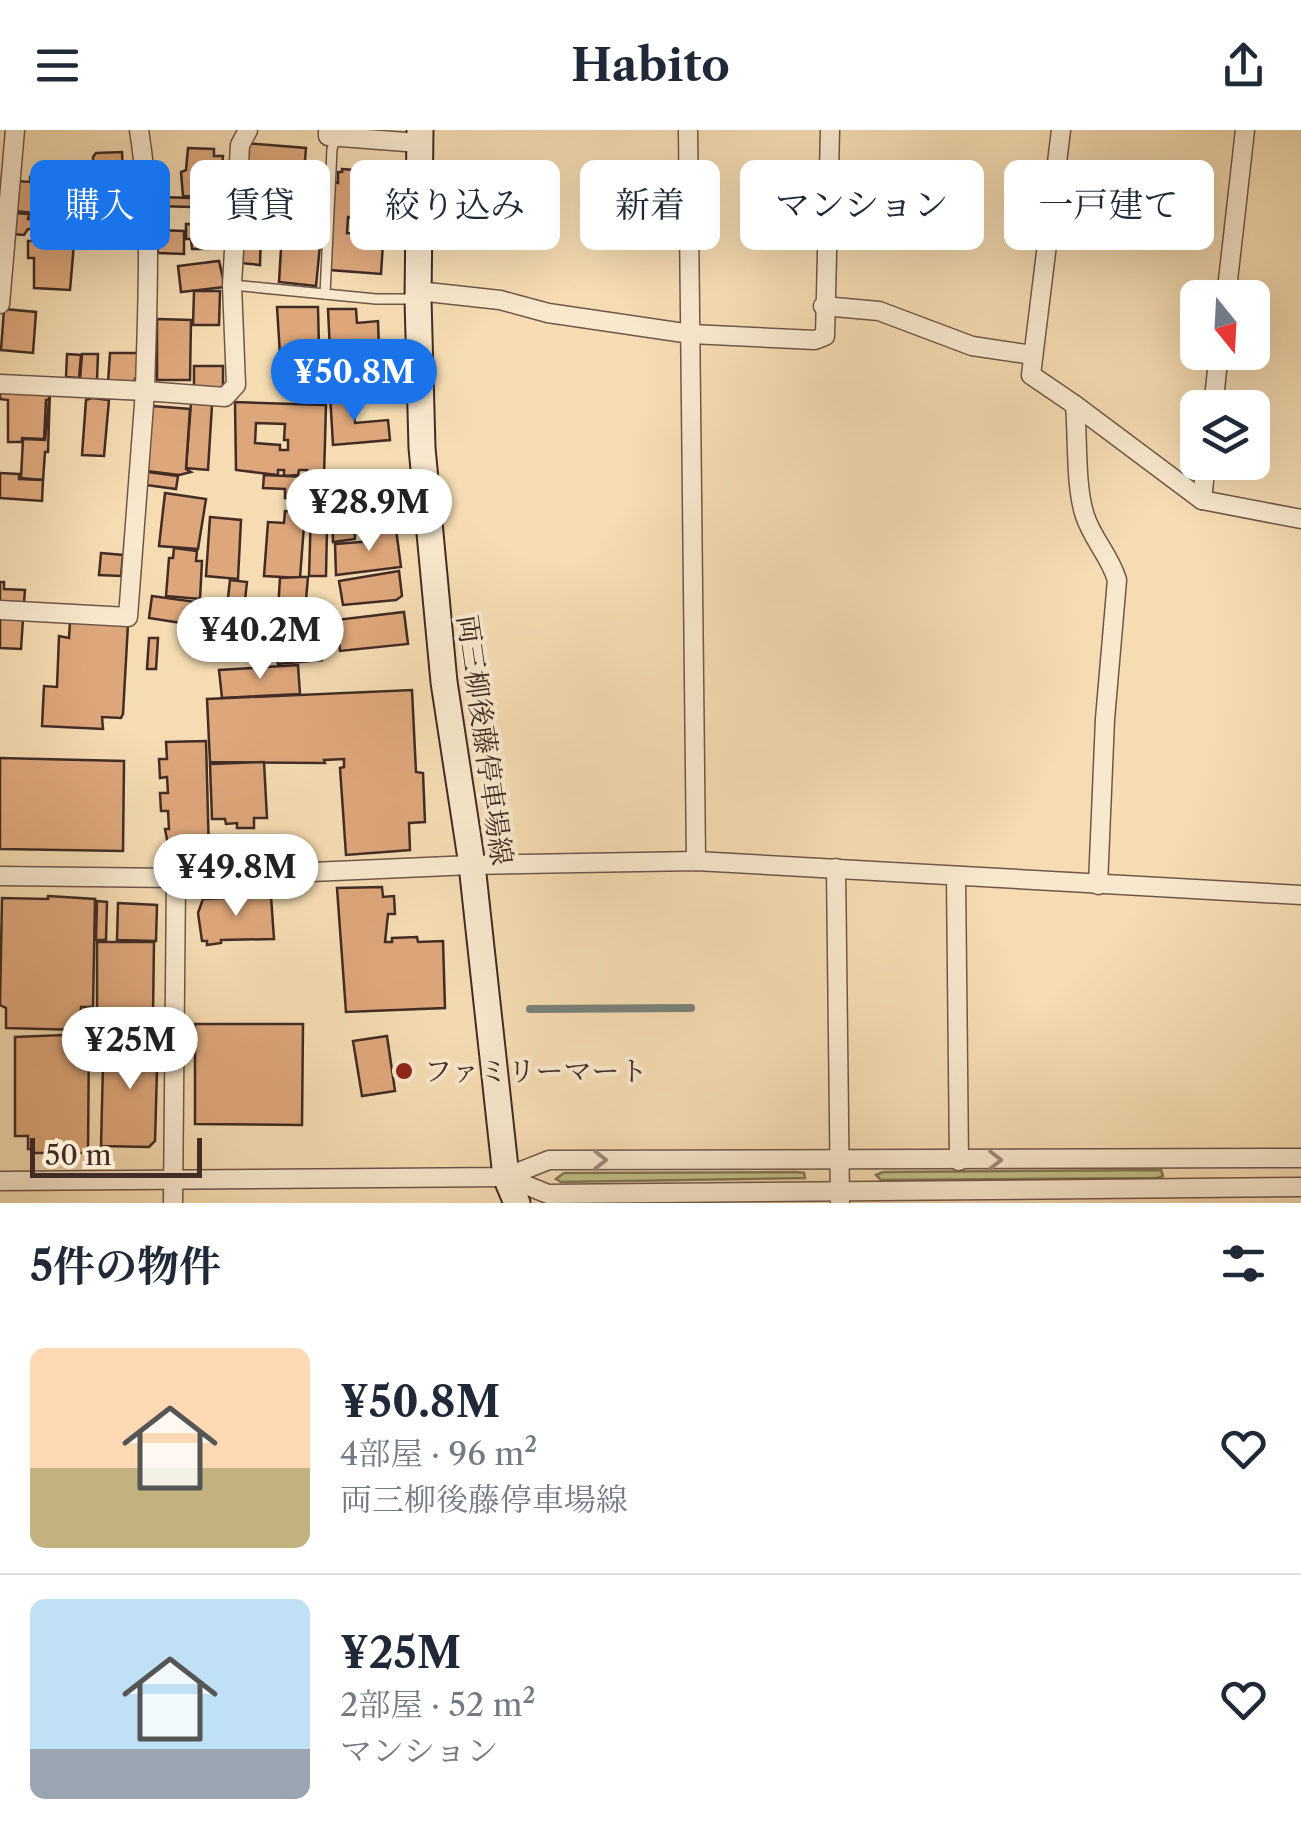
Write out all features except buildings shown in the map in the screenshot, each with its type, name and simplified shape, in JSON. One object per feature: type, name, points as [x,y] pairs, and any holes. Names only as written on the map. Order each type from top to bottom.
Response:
[{"type":"main road","name":"両三柳後藤停車場線","points":[[420,137],[418,295],[424,467],[444,682],[472,865],[506,1177],[517,1203]]},
{"type":"main road","name":"両三柳後藤停車場線","points":[[499,1203],[506,1177]]},
{"type":"street","points":[[0,304],[15,130]]},
{"type":"street","points":[[0,610],[128,617],[145,391],[148,266],[145,168],[139,130]]},
{"type":"street","points":[[0,384],[225,397],[234,391],[232,285],[240,145],[248,130]]},
{"type":"street","points":[[688,130],[696,861]]},
{"type":"street","points":[[418,295],[500,300],[548,313],[692,334],[815,340],[825,336],[830,130]]},
{"type":"street","points":[[1060,130],[1031,376],[1075,404],[1202,500],[1301,519]]},
{"type":"street","points":[[1228,280],[1245,130]]},
{"type":"street","points":[[332,133],[420,137]]},
{"type":"street","points":[[823,306],[879,311],[972,346],[1033,356]]},
{"type":"street","points":[[1075,404],[1083,510],[1092,533],[1112,562],[1117,580],[1105,719],[1098,885]]},
{"type":"street","points":[[1202,500],[1204,480]]},
{"type":"street","points":[[0,876],[176,878],[472,865],[696,861],[1301,895]]},
{"type":"street","points":[[836,868],[840,1197]]},
{"type":"street","points":[[956,876],[959,1160]]},
{"type":"street","points":[[173,1203],[176,878]]},
{"type":"street","points":[[0,1182],[506,1177],[548,1160],[1301,1158]]},
{"type":"street","points":[[1199,1160],[1200,1196]]},
{"type":"street","points":[[506,1177],[548,1194],[1200,1196],[1301,1187]]},
{"type":"lane","points":[[325,294],[332,133]]},
{"type":"lane","points":[[232,285],[325,294],[418,295]]},
{"type":"shaded area","points":[[1161,1170],[1163,1176],[1157,1178],[881,1180],[876,1175],[883,1172]]},
{"type":"shaded area","points":[[564,1173],[804,1173],[805,1178],[561,1182],[556,1179]]},
{"type":"waterway","points":[[530,1009],[691,1008]]},
{"type":"place","name":"ファミリーマート","points":[[404,1071]]}]
